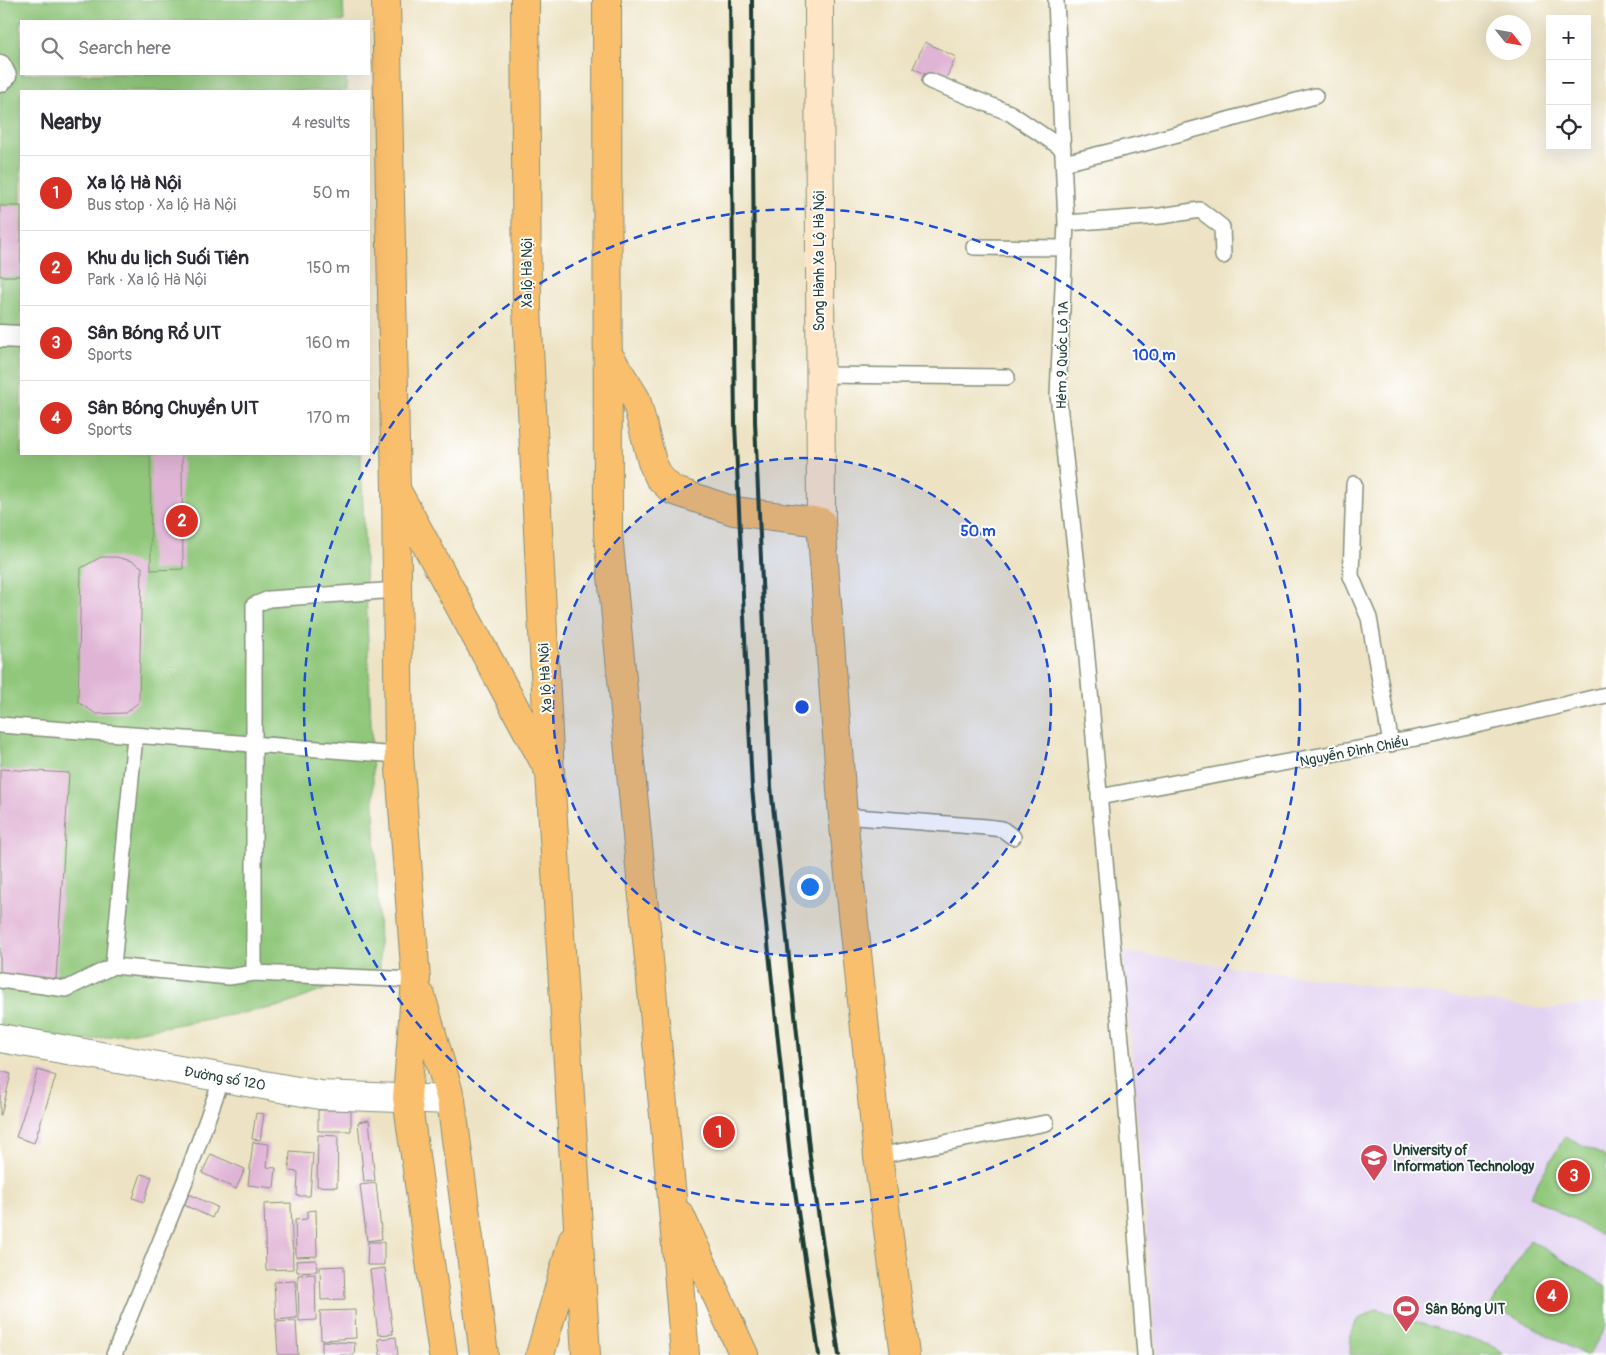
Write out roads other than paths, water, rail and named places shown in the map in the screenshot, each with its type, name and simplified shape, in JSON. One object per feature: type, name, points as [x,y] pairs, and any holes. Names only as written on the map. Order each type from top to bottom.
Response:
[{"type":"highway","points":[[386,0],[396,490],[399,755],[416,980],[407,1098],[442,1355]]},
{"type":"highway","name":"Xa lộ Hà Nội","points":[[525,0],[527,308],[550,773],[586,1355]]},
{"type":"highway","points":[[607,0],[608,534],[686,1355]]},
{"type":"highway","points":[[608,354],[636,399],[652,462],[659,477],[672,490],[734,511],[821,522],[843,816],[878,1156],[905,1355]]},
{"type":"highway","points":[[396,490],[550,773]]},
{"type":"highway","points":[[416,980],[452,1100],[484,1355]]},
{"type":"highway","points":[[672,1198],[744,1355]]},
{"type":"highway","points":[[540,1355],[578,1219]]},
{"type":"main road","name":"Song Hành Xa Lộ Hà Nội","points":[[819,0],[821,522]]},
{"type":"street","points":[[0,66],[5,76],[0,81]]},
{"type":"street","points":[[0,336],[20,337]]},
{"type":"street","name":"Đường số 120","points":[[0,1038],[320,1095],[452,1100]]},
{"type":"lane","name":"Hẻm 9 Quốc Lộ 1A","points":[[1056,0],[1066,222],[1058,395],[1086,647],[1126,1097],[1145,1355]]},
{"type":"lane","points":[[930,81],[1010,113],[1064,156],[1141,144],[1315,96]]},
{"type":"lane","points":[[1066,222],[1161,216],[1200,210],[1222,228],[1223,256]]},
{"type":"lane","points":[[974,247],[1065,248]]},
{"type":"lane","points":[[820,375],[1007,376]]},
{"type":"lane","points":[[1354,484],[1351,576],[1369,618],[1391,744]]},
{"type":"lane","points":[[254,973],[254,605],[269,599],[397,590]]},
{"type":"lane","name":"Nguyễn Đình Chiểu","points":[[1099,797],[1391,744],[1606,695]]},
{"type":"lane","points":[[0,725],[399,755]]},
{"type":"lane","points":[[113,966],[136,736]]},
{"type":"lane","points":[[843,816],[1002,829],[1013,837]]},
{"type":"lane","points":[[0,980],[66,989],[113,966],[229,977],[254,973],[416,980]]},
{"type":"lane","points":[[114,1355],[185,1181],[222,1078]]},
{"type":"lane","points":[[878,1156],[1046,1123]]},
{"type":"railway","points":[[730,0],[735,424],[752,788],[790,1157],[819,1355]]},
{"type":"railway","points":[[752,0],[755,422],[771,787],[810,1157],[839,1355]]},
{"type":"place","name":"Khu du lịch Suối Tiên","points":[[182,521]]},
{"type":"place","name":"Xa lộ Hà Nội","points":[[719,1132]]},
{"type":"place","name":"Sân Bóng Rổ UIT","points":[[1574,1176]]},
{"type":"place","name":"University of Information Technology","points":[[1374,1182]]},
{"type":"place","name":"Sân Bóng Chuyền UIT","points":[[1552,1296]]},
{"type":"place","name":"Sân Bóng UIT","points":[[1406,1333]]}]
